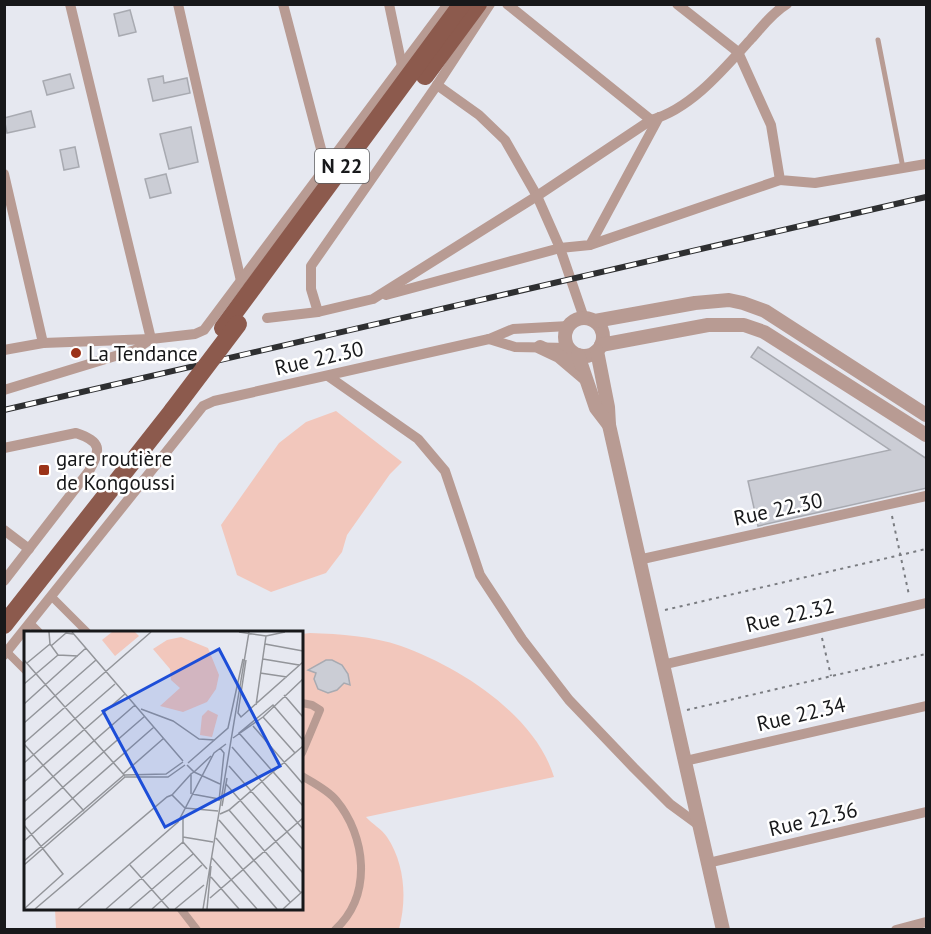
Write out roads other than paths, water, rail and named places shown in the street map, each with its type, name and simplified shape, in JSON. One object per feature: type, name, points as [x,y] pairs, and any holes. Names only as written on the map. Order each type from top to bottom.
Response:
[{"type":"main road","name":"N 22","points":[[230,326],[462,4]]},
{"type":"main road","name":"N 22","points":[[4,624],[478,4]]},
{"type":"main road","name":"N 22","points":[[4,607],[165,412]]},
{"type":"street","points":[[70,4],[151,339]]},
{"type":"street","points":[[178,4],[241,281]]},
{"type":"street","points":[[284,4],[326,168]]},
{"type":"street","points":[[388,4],[402,66]]},
{"type":"street","points":[[4,350],[43,343],[151,339],[195,334],[204,330],[448,4]]},
{"type":"street","points":[[318,312],[311,290],[310,266],[437,85],[490,4]]},
{"type":"street","points":[[507,4],[655,118]]},
{"type":"street","points":[[677,4],[738,52],[771,125],[780,180]]},
{"type":"street","points":[[373,299],[696,94],[778,7],[787,4]]},
{"type":"street","points":[[437,85],[479,115],[505,140],[537,196],[589,319],[603,335],[599,348],[609,425],[723,930]]},
{"type":"street","points":[[590,245],[655,118]]},
{"type":"street","points":[[267,318],[318,312],[560,248],[590,245],[780,180],[815,183],[927,164]]},
{"type":"street","points":[[4,174],[43,343]]},
{"type":"street","points":[[609,425],[596,408],[587,379],[566,337],[569,326],[578,319],[729,300],[765,311],[927,415]]},
{"type":"street","points":[[489,339],[516,346],[574,351],[588,355],[599,348],[708,325],[744,325],[764,332],[927,435]]},
{"type":"street","name":"Rue 22.30","points":[[6,654],[203,406],[214,401],[489,339],[513,329],[569,326]]},
{"type":"street","points":[[4,390],[135,350],[151,339]]},
{"type":"street","points":[[540,347],[559,356],[587,379]]},
{"type":"street","points":[[327,376],[418,439],[445,471],[480,575],[522,639],[569,700],[670,804],[699,826]]},
{"type":"street","points":[[4,448],[76,433],[86,436],[93,442],[99,454],[89,471],[4,581]]},
{"type":"street","name":"Rue 22.30","points":[[638,560],[927,496]]},
{"type":"street","points":[[4,530],[30,549]]},
{"type":"street","points":[[52,597],[85,631]]},
{"type":"street","name":"Rue 22.32","points":[[662,665],[927,603]]},
{"type":"street","points":[[30,623],[37,631]]},
{"type":"street","points":[[6,654],[24,669]]},
{"type":"street","points":[[303,704],[312,705],[320,710],[303,751]]},
{"type":"street","name":"Rue 22.34","points":[[685,761],[927,706]]},
{"type":"street","points":[[303,777],[334,798],[354,825],[362,858],[358,891],[344,921],[335,930]]},
{"type":"street","name":"Rue 22.36","points":[[708,863],[927,812]]},
{"type":"street","points":[[181,910],[197,930]]},
{"type":"street","points":[[896,930],[927,922]]},
{"type":"lane","points":[[878,40],[903,168]]},
{"type":"railway","points":[[4,410],[926,197]]},
{"type":"place","name":"La Tendance","points":[[76,353]]},
{"type":"place","name":"gare routière de Kongoussi","points":[[44,470]]}]
